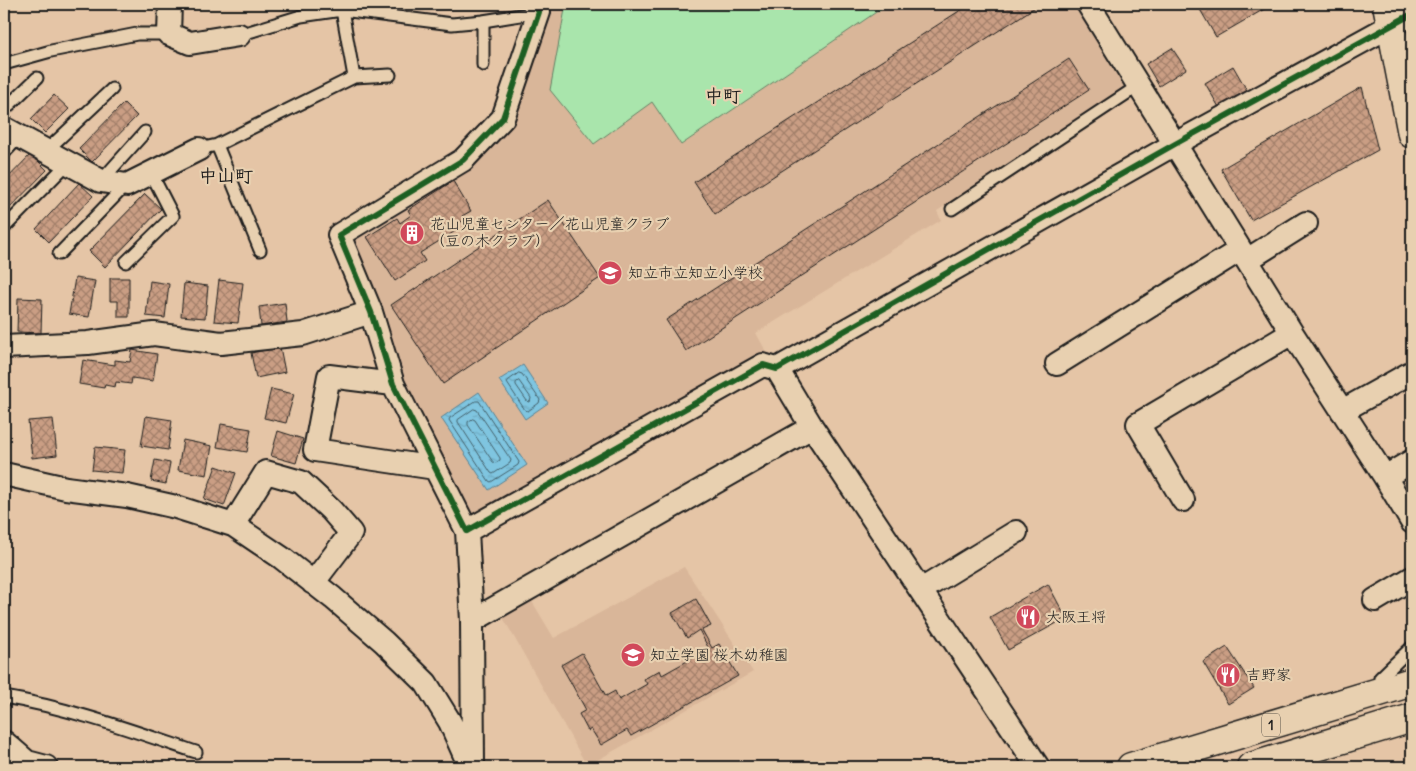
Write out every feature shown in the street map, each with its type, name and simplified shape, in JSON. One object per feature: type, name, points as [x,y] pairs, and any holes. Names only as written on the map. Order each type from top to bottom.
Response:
[{"type":"main road","points":[[1397,14],[1412,134]]},
{"type":"main road","name":"1","points":[[1131,767],[1412,682]]},
{"type":"main road","name":"1","points":[[1251,767],[1412,718]]},
{"type":"street","points":[[170,4],[169,34],[190,43],[239,35]]},
{"type":"street","points":[[1088,4],[1292,333],[1412,522]]},
{"type":"street","points":[[472,767],[472,621],[467,531],[393,384],[371,312],[339,235],[463,160],[503,118],[536,8]]},
{"type":"street","points":[[777,369],[1175,144],[1397,14]]},
{"type":"street","points":[[12,133],[100,181],[127,185],[208,147]]},
{"type":"street","points":[[1057,364],[1244,255],[1306,223]]},
{"type":"street","points":[[4,346],[88,343],[154,334],[221,344],[303,334],[371,312]]},
{"type":"street","points":[[1182,500],[1138,424],[1292,333]]},
{"type":"street","points":[[467,531],[763,365],[777,369],[812,427],[1038,767]]},
{"type":"street","points":[[1342,411],[1412,372]]},
{"type":"street","points":[[393,384],[329,376],[315,450],[435,468]]},
{"type":"street","points":[[472,621],[812,427]]},
{"type":"street","points":[[1385,477],[1412,461]]},
{"type":"street","points":[[233,525],[266,472],[301,482],[351,533],[314,583]]},
{"type":"street","points":[[4,474],[66,488],[127,496],[176,507],[233,525],[282,558],[314,583],[384,642],[426,683],[450,722],[472,767]]},
{"type":"street","points":[[921,590],[1016,532]]},
{"type":"street","points":[[1375,600],[1412,578]]},
{"type":"street","points":[[4,742],[27,762],[46,767]]},
{"type":"street","points":[[1288,767],[1309,750]]},
{"type":"lane","points":[[239,35],[301,16],[342,10],[452,24],[483,21],[536,8]]},
{"type":"lane","points":[[342,10],[354,77]]},
{"type":"lane","points":[[483,21],[483,65]]},
{"type":"lane","points":[[4,64],[51,51],[137,34],[169,34]]},
{"type":"lane","points":[[260,250],[208,147],[354,77],[390,75]]},
{"type":"lane","points":[[4,110],[36,78]]},
{"type":"lane","points":[[952,209],[1138,86]]},
{"type":"lane","points":[[46,151],[112,89]]},
{"type":"lane","points":[[100,181],[145,132]]},
{"type":"lane","points":[[4,153],[12,133]]},
{"type":"lane","points":[[4,228],[68,163]]},
{"type":"lane","points":[[126,262],[173,216],[151,173]]},
{"type":"lane","points":[[59,254],[127,185]]},
{"type":"lane","points":[[1380,678],[1412,647]]},
{"type":"lane","points":[[4,698],[33,702],[94,719],[196,752]]},
{"type":"shaded area","name":"知立市立知立小学校","points":[[546,4],[1073,4],[1126,89],[937,211],[941,220],[756,333],[768,355],[474,517],[407,397],[382,307],[350,240],[469,165]]},
{"type":"shaded area","name":"知立学園 桜木幼稚園","points":[[684,567],[753,672],[587,766],[501,614],[530,598],[554,638]]},
{"type":"green space","points":[[566,4],[888,4],[681,145],[652,102],[594,144],[550,90]]},
{"type":"water","points":[[523,365],[548,403],[525,419],[499,380]]},
{"type":"water","points":[[479,392],[527,465],[489,490],[441,418]]},
{"type":"building","points":[[970,4],[1040,4],[715,214],[694,182]]},
{"type":"building","points":[[1202,4],[1273,4],[1216,37],[1198,6]]},
{"type":"building","points":[[1172,48],[1186,69],[1159,86],[1146,64]]},
{"type":"building","points":[[1069,59],[1089,90],[686,351],[666,320]]},
{"type":"building","points":[[1233,66],[1248,92],[1220,109],[1205,83]]},
{"type":"building","points":[[1362,87],[1378,150],[1251,220],[1221,169]]},
{"type":"building","points":[[54,95],[69,109],[45,133],[31,119]]},
{"type":"building","points":[[124,103],[137,116],[92,162],[79,149]]},
{"type":"building","points":[[31,154],[47,170],[4,214],[4,182]]},
{"type":"building","name":"花山児童センター／花山児童クラブ （豆の木クラブ）","points":[[453,181],[471,211],[462,216],[464,220],[455,226],[457,230],[420,253],[425,261],[395,281],[367,237],[397,218],[400,223],[411,215],[408,210]]},
{"type":"building","points":[[79,183],[93,196],[49,242],[36,229]]},
{"type":"building","points":[[145,194],[161,209],[105,267],[89,251]]},
{"type":"building","points":[[548,200],[600,278],[443,384],[391,305]]},
{"type":"building","points":[[75,278],[95,281],[89,317],[69,314]]},
{"type":"building","points":[[110,278],[129,278],[129,317],[118,317],[118,301],[110,301]]},
{"type":"building","points":[[219,280],[243,283],[238,323],[214,321]]},
{"type":"building","points":[[150,281],[169,284],[165,318],[146,316]]},
{"type":"building","points":[[184,283],[208,286],[205,318],[181,316]]},
{"type":"building","points":[[18,298],[42,299],[41,333],[17,332]]},
{"type":"building","points":[[285,303],[287,322],[261,326],[259,307]]},
{"type":"building","points":[[280,347],[285,372],[256,378],[251,353]]},
{"type":"building","points":[[132,350],[157,354],[153,381],[132,378],[131,384],[116,382],[115,387],[105,385],[104,388],[79,384],[83,360],[115,365],[115,360],[130,362]]},
{"type":"building","points":[[4,384],[8,384],[7,442],[4,442]]},
{"type":"building","points":[[271,389],[294,394],[286,423],[264,418]]},
{"type":"building","points":[[146,416],[172,420],[168,450],[141,446]]},
{"type":"building","points":[[53,419],[57,455],[32,458],[28,421]]},
{"type":"building","points":[[221,424],[251,429],[247,452],[217,447]]},
{"type":"building","points":[[278,431],[303,439],[296,463],[271,456]]},
{"type":"building","points":[[183,440],[212,446],[207,475],[178,470]]},
{"type":"building","points":[[95,447],[125,450],[122,473],[92,470]]},
{"type":"building","points":[[155,460],[170,463],[166,484],[151,481]]},
{"type":"building","points":[[216,466],[236,473],[224,506],[204,499]]},
{"type":"building","name":"大阪王将","points":[[1048,584],[1066,618],[1008,650],[990,617]]},
{"type":"building","points":[[696,599],[711,626],[702,630],[712,648],[719,644],[738,676],[631,736],[627,730],[601,745],[591,729],[588,731],[579,714],[586,710],[561,665],[582,653],[606,696],[615,691],[619,700],[647,684],[644,679],[660,670],[662,675],[709,649],[699,630],[687,638],[672,613]]},
{"type":"building","name":"吉野家","points":[[1227,647],[1254,688],[1228,704],[1203,662]]},
{"type":"cycle path","points":[[534,4],[539,12],[503,118],[463,160],[339,235],[371,312],[393,384],[467,531],[763,365],[777,369],[1175,144],[1412,14]]},
{"type":"place","name":"花山児童センター／花山児童クラブ （豆の木クラブ）","points":[[412,233]]},
{"type":"place","name":"知立市立知立小学校","points":[[610,273]]},
{"type":"place","name":"大阪王将","points":[[1028,617]]},
{"type":"place","name":"知立学園 桜木幼稚園","points":[[633,655]]},
{"type":"place","name":"吉野家","points":[[1228,675]]},
{"type":"district","name":"中町","points":[[723,96]]},
{"type":"district","name":"中山町","points":[[226,176]]}]
